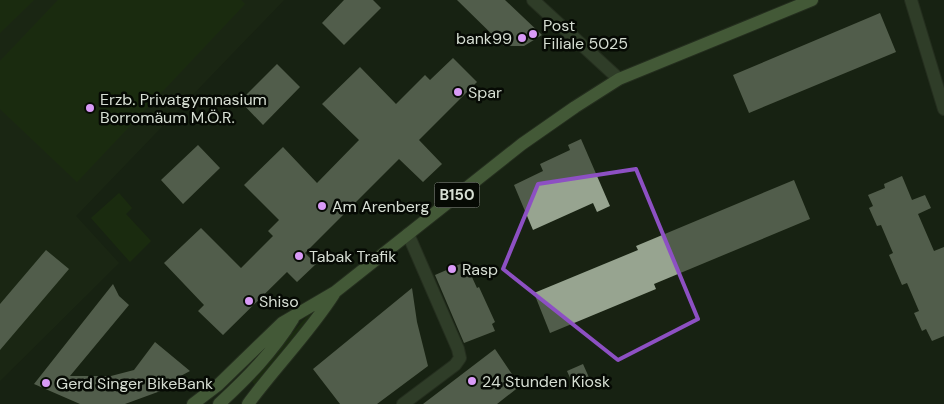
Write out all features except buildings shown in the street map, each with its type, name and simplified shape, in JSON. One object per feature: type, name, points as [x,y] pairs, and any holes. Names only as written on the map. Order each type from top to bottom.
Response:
[{"type":"main road","name":"B150","points":[[193,404],[218,385],[282,323],[335,292],[522,144],[618,79],[812,0]]},
{"type":"main road","name":"B150","points":[[248,404],[280,362],[315,322],[335,292]]},
{"type":"main road","points":[[219,404],[279,342],[294,317]]},
{"type":"street","points":[[533,0],[618,79]]},
{"type":"street","points":[[911,0],[944,110]]},
{"type":"street","points":[[403,404],[455,365],[460,358],[458,349],[408,234]]},
{"type":"highlighted area","points":[[636,169],[698,319],[618,360],[503,269],[538,184]]},
{"type":"shaded area","name":"Erzb. Privatgymnasium Borromäum M.Ö.R.","points":[[0,0],[284,0],[76,216],[119,263],[0,381]]},
{"type":"green space","points":[[0,0],[34,0],[0,33]]},
{"type":"green space","points":[[58,0],[241,0],[245,4],[77,182],[0,109],[0,61]]},
{"type":"green space","points":[[119,193],[132,208],[126,214],[151,241],[130,262],[91,218]]},
{"type":"green space","points":[[310,313],[313,313],[255,385],[251,380]]},
{"type":"place","name":"Post Filiale 5025","points":[[533,34]]},
{"type":"place","name":"bank99","points":[[522,38]]},
{"type":"place","name":"Spar","points":[[458,92]]},
{"type":"place","name":"Erzb. Privatgymnasium Borromäum M.Ö.R.","points":[[90,108]]},
{"type":"place","name":"Am Arenberg","points":[[322,206]]},
{"type":"place","name":"Tabak Trafik","points":[[299,256]]},
{"type":"place","name":"Rasp","points":[[452,269]]},
{"type":"place","name":"Shiso","points":[[249,301]]},
{"type":"place","name":"24 Stunden Kiosk","points":[[472,381]]},
{"type":"place","name":"Gerd Singer BikeBank","points":[[46,383]]}]
